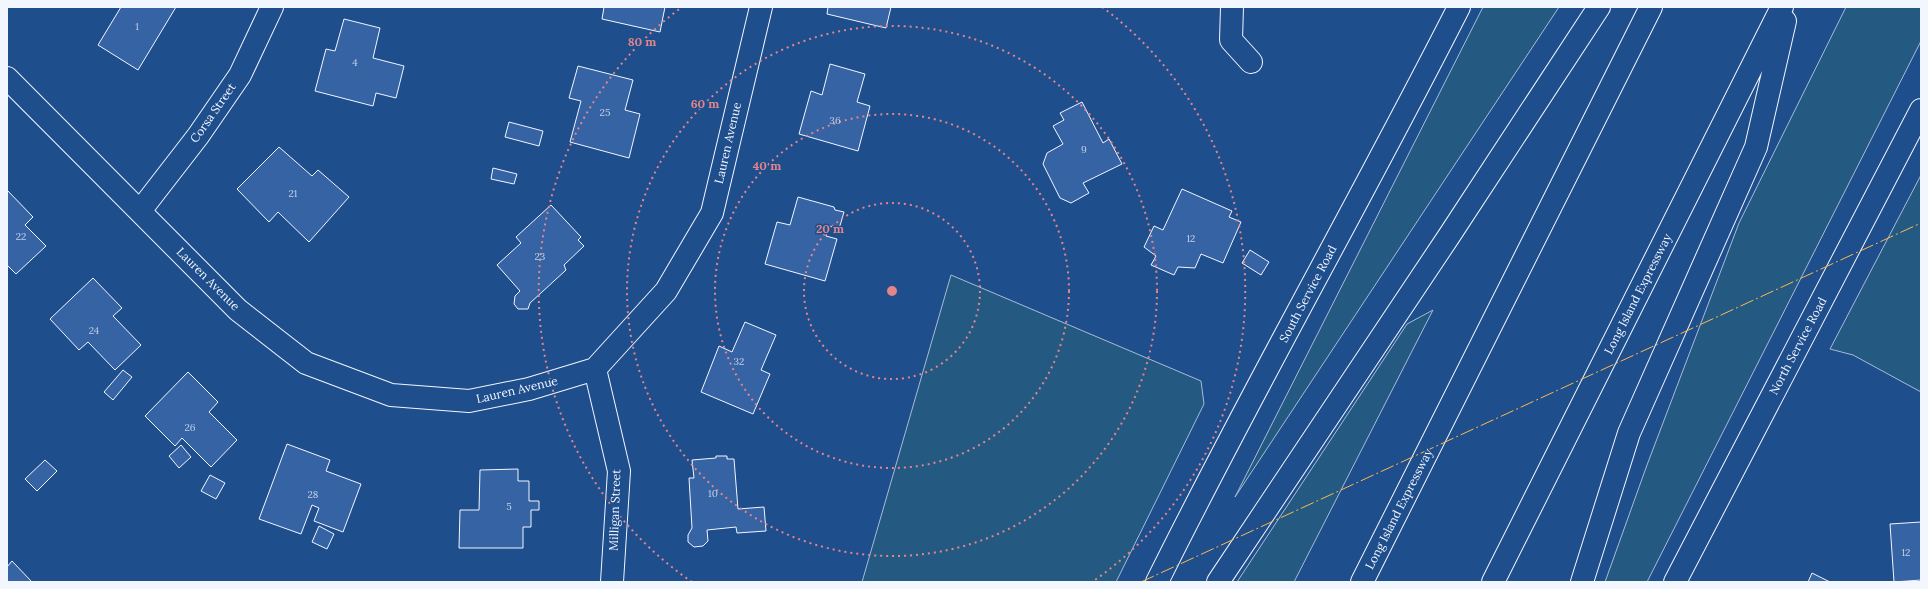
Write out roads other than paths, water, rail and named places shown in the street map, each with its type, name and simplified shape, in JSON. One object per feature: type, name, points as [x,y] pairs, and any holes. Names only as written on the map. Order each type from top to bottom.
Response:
[{"type":"main road","name":"Corsa Street","points":[[140,211],[198,136],[240,75],[272,7]]},
{"type":"main road","name":"Lauren Avenue","points":[[7,78],[238,310],[306,363],[391,395],[469,401],[529,390],[595,368],[666,291],[712,212],[761,7]]},
{"type":"main road","points":[[1232,7],[1231,40],[1251,62]]},
{"type":"main road","name":"South Service Road","points":[[1157,582],[1203,490],[1397,128],[1458,7]]},
{"type":"main road","points":[[1218,582],[1445,242],[1599,7]]},
{"type":"main road","name":"Long Island Expressway","points":[[1362,582],[1651,7]]},
{"type":"main road","name":"Long Island Expressway","points":[[1493,582],[1782,7]]},
{"type":"main road","points":[[1582,582],[1629,433],[1756,147],[1788,7]]},
{"type":"main road","name":"North Service Road","points":[[1675,582],[1921,110]]},
{"type":"main road","name":"Milligan Street","points":[[595,368],[619,471],[612,582]]}]
